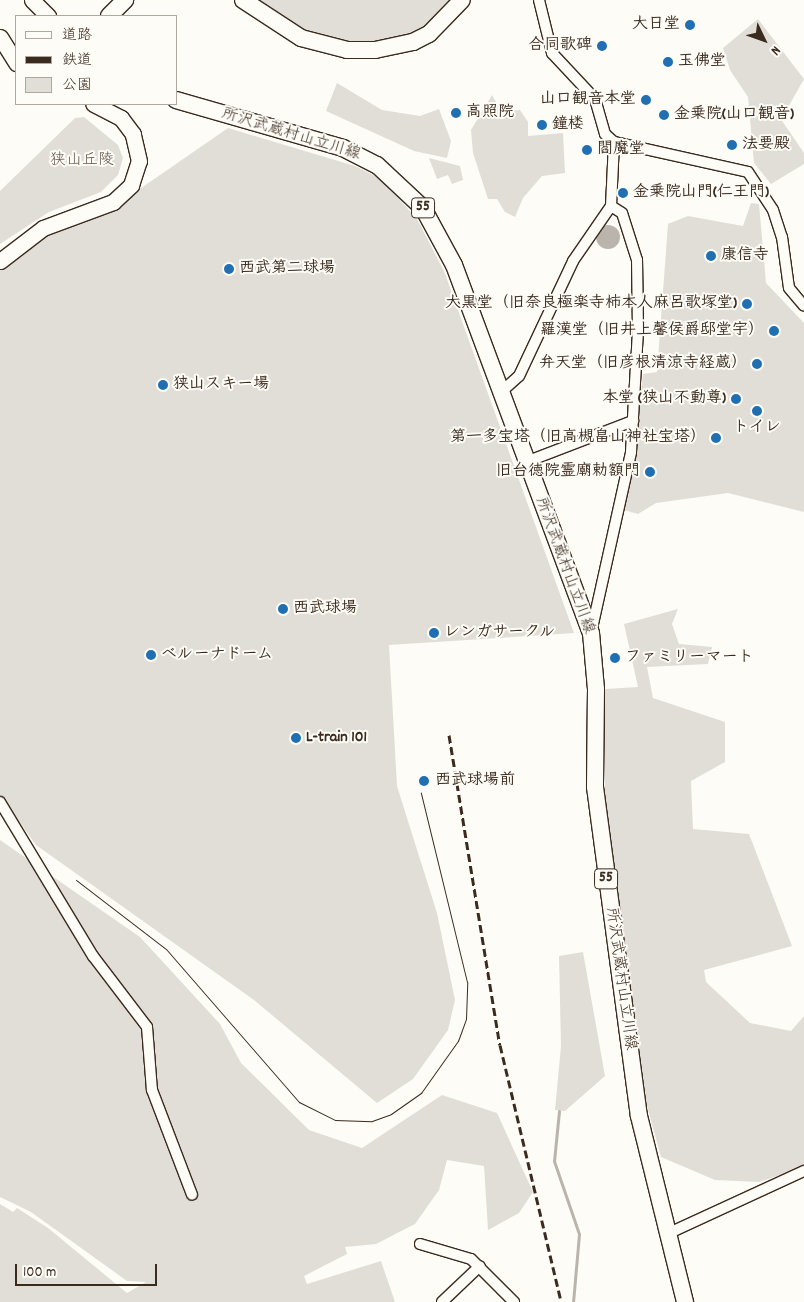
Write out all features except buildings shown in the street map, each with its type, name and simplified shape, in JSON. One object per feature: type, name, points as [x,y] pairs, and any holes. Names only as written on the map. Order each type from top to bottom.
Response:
[{"type":"main road","points":[[109,15],[124,0]]},
{"type":"main road","points":[[244,0],[309,42],[339,50],[375,50],[429,34],[462,0]]},
{"type":"main road","name":"所沢武蔵村山立川線","points":[[178,101],[342,148],[391,175],[423,208],[444,244],[591,633],[596,689],[595,787],[639,1116],[667,1234],[686,1302]]},
{"type":"street","points":[[32,0],[47,15]]},
{"type":"street","points":[[539,0],[552,53],[595,98],[605,134],[614,142],[748,172],[773,210],[782,237],[788,288],[804,306]]},
{"type":"street","points":[[0,37],[15,61]]},
{"type":"street","points":[[0,261],[43,228],[113,202],[131,185],[139,161],[133,134],[121,118],[95,105]]},
{"type":"street","points":[[500,393],[519,376],[572,261],[611,206],[614,142]]},
{"type":"street","points":[[591,633],[631,452],[633,421],[639,273],[622,213],[611,206]]},
{"type":"street","points":[[526,462],[633,421]]},
{"type":"street","points":[[0,802],[93,956],[147,1027],[152,1090],[192,1195]]},
{"type":"street","points":[[667,1234],[804,1171]]},
{"type":"street","points":[[420,1244],[456,1251],[480,1266],[514,1302]]},
{"type":"street","points":[[442,1302],[480,1266]]},
{"type":"green space","points":[[243,0],[462,0],[429,34],[339,50]]},
{"type":"green space","points":[[758,19],[804,79],[787,109],[778,115],[804,153],[804,164],[771,184],[754,163],[748,97],[730,70],[723,48]]},
{"type":"green space","points":[[337,83],[382,110],[420,116],[439,109],[451,141],[447,158],[414,151],[326,111]]},
{"type":"green space","points":[[492,95],[501,111],[520,110],[528,122],[528,136],[563,133],[565,173],[542,176],[523,198],[515,217],[505,212],[497,199],[488,199],[473,153],[471,130]]},
{"type":"green space","name":"狭山丘陵","points":[[84,117],[118,145],[123,158],[118,175],[101,192],[49,212],[0,244],[0,191],[75,118]]},
{"type":"green space","name":"西武球場","points":[[228,128],[355,166],[381,179],[417,219],[444,271],[574,633],[389,645],[397,786],[437,913],[455,1000],[448,1030],[413,1079],[377,1103],[254,1000],[36,845],[0,795],[0,267],[53,229],[108,211]]},
{"type":"green space","points":[[429,158],[460,166],[463,180],[452,184],[448,175],[437,179]]},
{"type":"green space","points":[[751,203],[759,204],[766,283],[804,323],[804,512],[728,493],[656,503],[638,514],[624,510],[632,476],[643,374],[657,372],[668,224],[688,216],[743,226]]},
{"type":"green space","points":[[678,609],[672,624],[679,644],[712,647],[708,664],[647,667],[653,698],[725,722],[725,762],[691,781],[693,829],[749,834],[792,946],[704,970],[706,982],[750,1023],[791,1031],[804,1016],[804,1167],[759,1182],[715,1180],[661,1157],[640,1080],[605,818],[605,689],[638,687],[624,624]]},
{"type":"green space","points":[[0,840],[140,937],[220,1024],[241,1063],[309,1130],[362,1148],[442,1095],[497,1113],[533,1192],[519,1213],[488,1230],[484,1166],[447,1160],[439,1190],[415,1224],[376,1244],[345,1247],[347,1254],[304,1276],[307,1284],[381,1261],[395,1302],[0,1302],[0,1204],[13,1212],[17,1208],[48,1228],[127,1293],[146,1282],[127,1281],[31,1212],[0,1197]]},
{"type":"green space","points":[[583,952],[605,1076],[565,1111],[555,1110],[561,1046],[559,956]]},
{"type":"shaded area","points":[[608,225],[617,228],[620,237],[617,246],[608,249],[599,246],[596,237],[599,228]]},
{"type":"waterway","points":[[559,1111],[554,1161],[579,1234],[573,1302]]},
{"type":"tram line","points":[[76,880],[166,949],[299,1102],[335,1120],[372,1121],[391,1114],[421,1093],[458,1041],[466,1019],[467,982],[421,793]]},
{"type":"railway","points":[[449,735],[500,1045],[561,1302]]},
{"type":"place","name":"大日堂","points":[[690,25]]},
{"type":"place","name":"合同歌碑","points":[[602,46]]},
{"type":"place","name":"玉佛堂","points":[[668,62]]},
{"type":"place","name":"山口観音本堂","points":[[646,100]]},
{"type":"place","name":"高照院","points":[[456,113]]},
{"type":"place","name":"金乗院(山口観音)","points":[[664,115]]},
{"type":"place","name":"鐘楼","points":[[542,125]]},
{"type":"place","name":"法要殿","points":[[732,145]]},
{"type":"place","name":"閻魔堂","points":[[587,150]]},
{"type":"place","name":"金乗院山門(仁王門)","points":[[623,193]]},
{"type":"place","name":"康信寺","points":[[711,256]]},
{"type":"place","name":"西武第二球場","points":[[229,269]]},
{"type":"place","name":"大黒堂（旧奈良極楽寺柿本人麻呂歌塚堂)","points":[[747,304]]},
{"type":"place","name":"羅漢堂（旧井上馨侯爵邸堂宇）","points":[[774,331]]},
{"type":"place","name":"弁天堂（旧彦根清涼寺経蔵）","points":[[757,364]]},
{"type":"place","name":"狭山スキー場","points":[[163,385]]},
{"type":"place","name":"本堂 (狭山不動尊)","points":[[736,399]]},
{"type":"place","name":"トイレ","points":[[757,411]]},
{"type":"place","name":"第一多宝塔（旧高槻畠山神社宝塔）","points":[[716,438]]},
{"type":"place","name":"旧台徳院霊廟勅額門","points":[[650,472]]},
{"type":"place","name":"西武球場","points":[[283,609]]},
{"type":"place","name":"レンガサークル","points":[[434,633]]},
{"type":"place","name":"ベルーナドーム","points":[[151,655]]},
{"type":"place","name":"ファミリーマート","points":[[615,658]]},
{"type":"place","name":"L-train 101","points":[[296,738]]},
{"type":"place","name":"西武球場前","points":[[424,781]]}]
